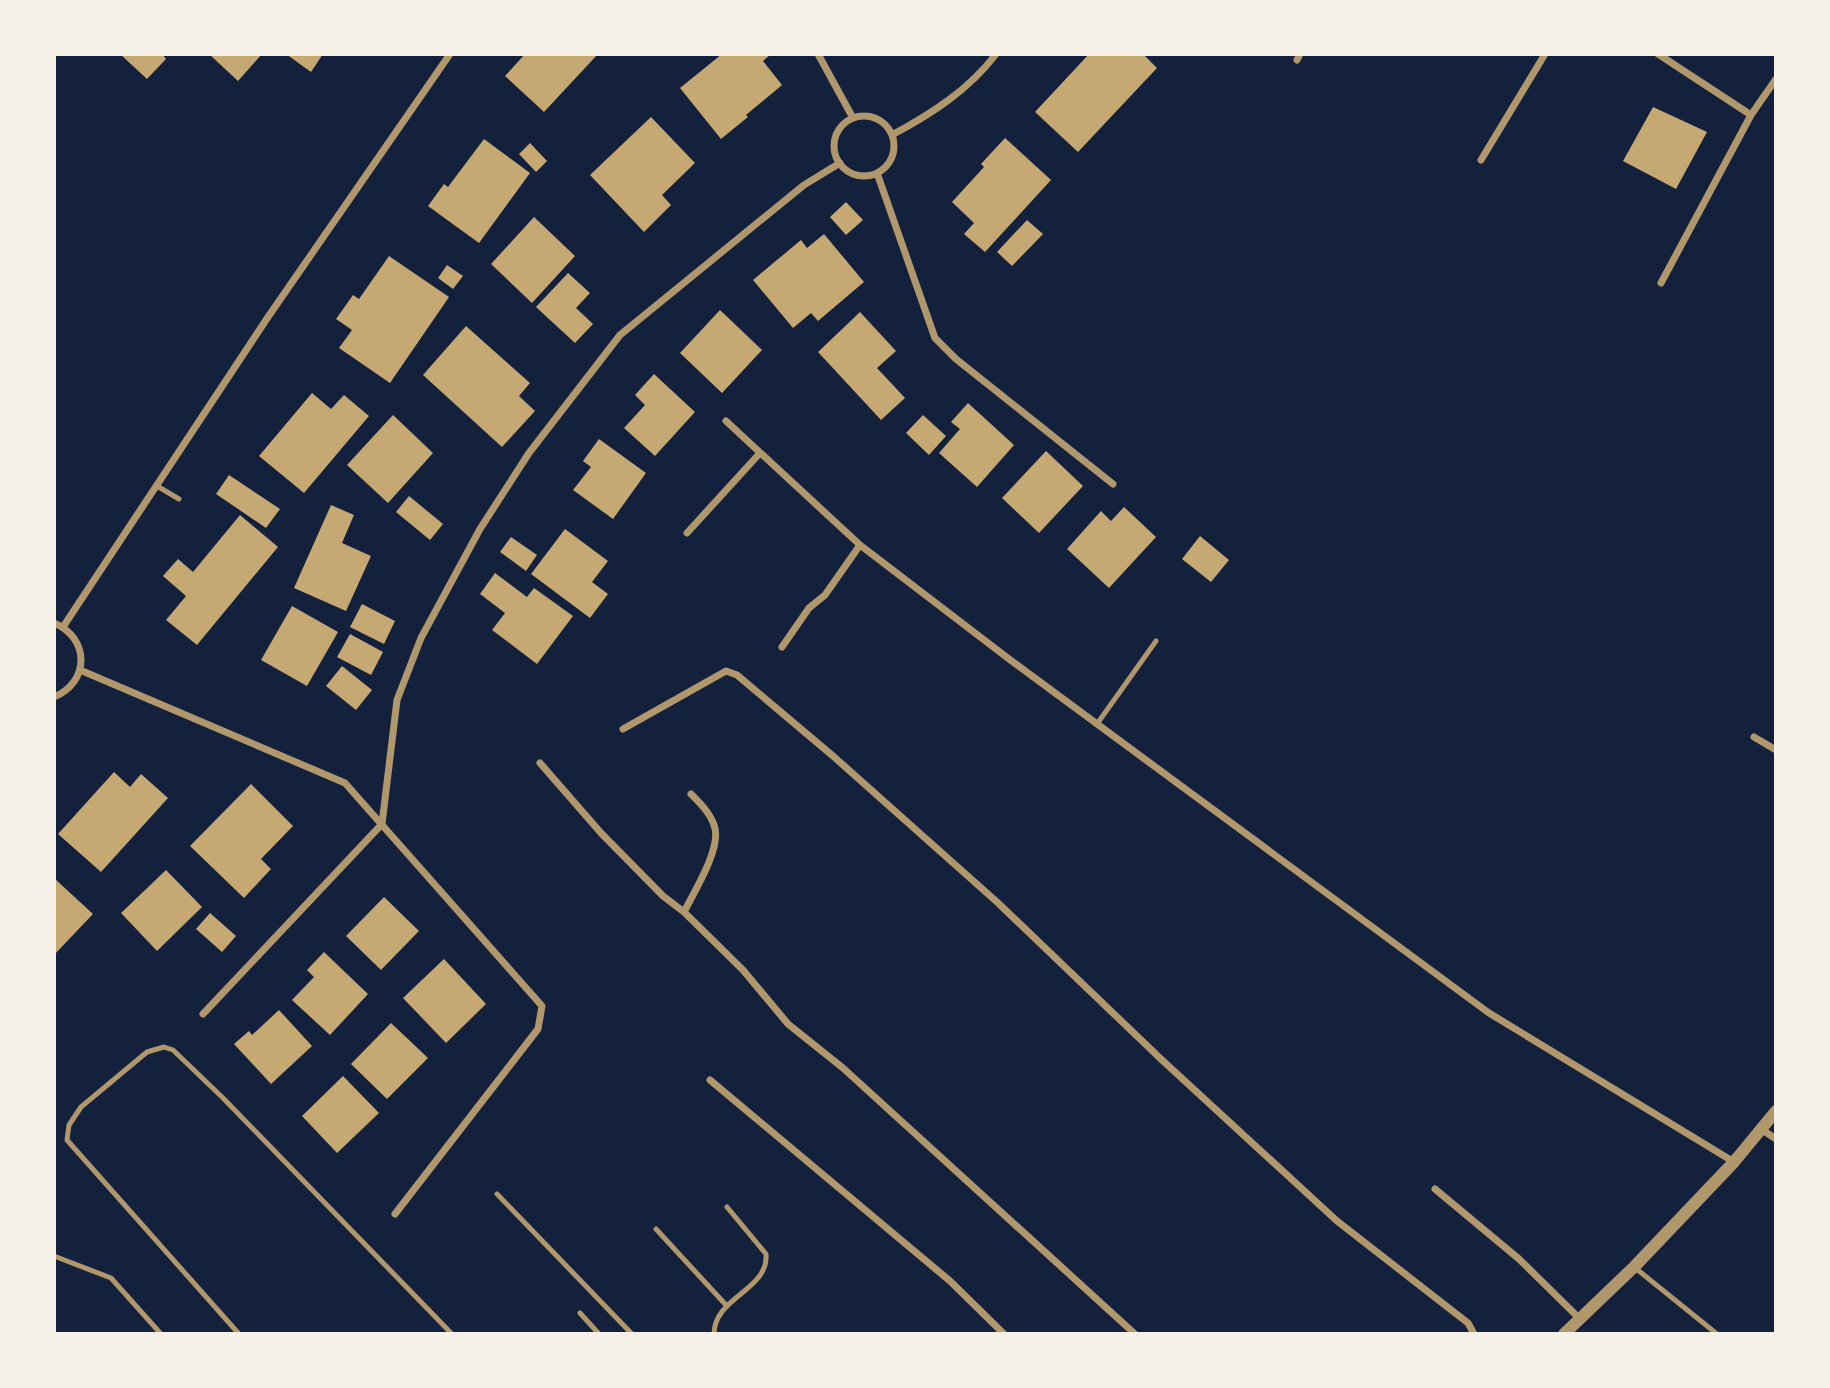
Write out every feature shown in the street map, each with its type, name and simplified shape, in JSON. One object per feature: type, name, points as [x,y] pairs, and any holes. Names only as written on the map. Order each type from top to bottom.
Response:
[{"type":"street","points":[[63,627],[268,317],[450,54]]},
{"type":"street","points":[[818,54],[853,118]]},
{"type":"street","points":[[892,135],[934,112],[964,89],[996,54]]},
{"type":"street","points":[[1481,160],[1545,54]]},
{"type":"street","points":[[1658,54],[1751,115]]},
{"type":"street","points":[[1661,284],[1751,115],[1776,79]]},
{"type":"street","points":[[872,117],[887,127],[892,135],[893,154],[888,164],[877,173],[863,176],[854,174],[840,163],[834,147],[836,138],[845,123],[853,118],[872,117]]},
{"type":"street","points":[[203,1014],[382,824],[397,700],[421,638],[480,529],[529,453],[620,335],[796,191],[840,163]]},
{"type":"street","points":[[877,173],[934,338],[956,359],[1113,484]]},
{"type":"street","points":[[726,421],[860,545],[1097,724],[1489,1013],[1734,1162]]},
{"type":"street","points":[[687,533],[760,453]]},
{"type":"street","points":[[782,647],[809,608],[825,594],[860,545]]},
{"type":"street","points":[[54,623],[63,627],[80,648],[80,670],[70,687],[55,698]]},
{"type":"street","points":[[80,670],[345,783],[542,1006],[538,1029],[395,1214]]},
{"type":"street","points":[[623,729],[726,671],[737,675],[834,756],[997,902],[1162,1060],[1337,1221],[1468,1323],[1474,1334]]},
{"type":"street","points":[[1754,737],[1776,750]]},
{"type":"street","points":[[540,763],[601,833],[663,896],[684,912],[743,970],[788,1024],[843,1068],[1135,1334]]},
{"type":"street","points":[[684,912],[713,850],[716,827],[703,806],[691,794]]},
{"type":"street","points":[[710,1080],[950,1281],[1004,1334]]},
{"type":"street","points":[[1564,1334],[1634,1267],[1734,1162],[1776,1111]]},
{"type":"street","points":[[1761,1129],[1776,1139]]},
{"type":"street","points":[[1435,1189],[1519,1259],[1579,1318]]},
{"type":"lane","points":[[157,486],[179,499]]},
{"type":"lane","points":[[1097,724],[1156,641]]},
{"type":"lane","points":[[239,1334],[67,1140],[69,1125],[81,1107],[147,1052],[159,1047],[173,1050],[223,1098],[452,1334]]},
{"type":"lane","points":[[497,1194],[632,1334]]},
{"type":"lane","points":[[715,1334],[715,1321],[726,1305],[761,1275],[766,1262],[765,1254],[727,1207]]},
{"type":"lane","points":[[656,1230],[726,1305]]},
{"type":"lane","points":[[54,1256],[111,1278],[161,1334]]},
{"type":"lane","points":[[1634,1267],[1717,1334]]},
{"type":"lane","points":[[580,1313],[599,1334]]},
{"type":"building","points":[[120,54],[162,54],[166,59],[147,79]]},
{"type":"building","points":[[209,54],[262,54],[238,81]]},
{"type":"building","points":[[286,54],[323,54],[311,72]]},
{"type":"building","points":[[525,54],[598,54],[544,112],[505,76]]},
{"type":"building","points":[[722,54],[771,54],[763,61],[782,85],[721,139],[680,88]]},
{"type":"building","points":[[1089,54],[1143,54],[1157,68],[1078,152],[1035,112]]},
{"type":"building","points":[[1653,107],[1707,132],[1676,189],[1623,161]]},
{"type":"building","points":[[651,117],[695,163],[662,195],[671,205],[644,232],[590,175]]},
{"type":"building","points":[[1005,138],[1051,180],[985,252],[964,234],[974,223],[952,202],[984,167],[981,164]]},
{"type":"building","points":[[484,139],[530,173],[479,243],[428,206],[444,184],[448,187]]},
{"type":"building","points":[[530,143],[547,161],[536,172],[519,154]]},
{"type":"building","points":[[846,202],[863,220],[846,235],[830,217]]},
{"type":"building","points":[[534,217],[575,256],[532,303],[491,264]]},
{"type":"building","points":[[1027,220],[1043,234],[1012,266],[997,252]]},
{"type":"building","points":[[824,234],[864,282],[818,321],[811,313],[793,328],[753,280],[801,240],[807,248]]},
{"type":"building","points":[[389,256],[449,297],[390,383],[339,348],[352,330],[336,319],[353,295],[359,299]]},
{"type":"building","points":[[447,265],[463,276],[453,289],[438,278]]},
{"type":"building","points":[[568,273],[590,293],[576,308],[593,324],[575,343],[536,307]]},
{"type":"building","points":[[720,310],[762,350],[722,393],[680,353]]},
{"type":"building","points":[[860,312],[896,351],[877,368],[905,398],[881,420],[818,352]]},
{"type":"building","points":[[466,326],[530,383],[519,396],[535,411],[502,447],[423,375]]},
{"type":"building","points":[[654,374],[695,412],[655,456],[624,428],[645,405],[635,395]]},
{"type":"building","points":[[312,393],[331,409],[344,395],[369,416],[304,493],[259,456]]},
{"type":"building","points":[[968,403],[1014,445],[977,487],[939,453],[960,429],[951,422]]},
{"type":"building","points":[[393,415],[433,453],[388,503],[347,465]]},
{"type":"building","points":[[923,415],[946,436],[929,455],[906,433]]},
{"type":"building","points":[[599,439],[646,473],[613,519],[573,490],[591,467],[583,461]]},
{"type":"building","points":[[1046,451],[1083,486],[1039,533],[1002,498]]},
{"type":"building","points":[[229,475],[280,509],[266,528],[216,494]]},
{"type":"building","points":[[409,496],[443,524],[430,540],[396,512]]},
{"type":"building","points":[[331,505],[354,515],[342,543],[371,556],[346,611],[294,588]]},
{"type":"building","points":[[1124,507],[1156,537],[1109,588],[1067,549],[1101,511],[1111,521]]},
{"type":"building","points":[[240,515],[278,547],[197,645],[166,620],[186,596],[163,576],[178,559],[193,572]]},
{"type":"building","points":[[565,529],[608,561],[592,582],[608,594],[590,618],[531,574]]},
{"type":"building","points":[[1200,536],[1229,560],[1211,582],[1182,559]]},
{"type":"building","points":[[511,537],[537,555],[526,571],[500,552]]},
{"type":"building","points":[[495,573],[527,597],[534,588],[573,616],[537,664],[492,630],[505,613],[480,594]]},
{"type":"building","points":[[362,604],[395,621],[384,644],[350,627]]},
{"type":"building","points":[[292,606],[338,632],[307,686],[261,660]]},
{"type":"building","points":[[350,634],[383,652],[371,675],[337,657]]},
{"type":"building","points":[[342,666],[372,690],[356,710],[326,686]]},
{"type":"building","points":[[114,772],[130,787],[141,774],[168,798],[101,872],[58,834]]},
{"type":"building","points":[[251,784],[293,826],[261,859],[271,869],[244,898],[190,846]]},
{"type":"building","points":[[166,870],[202,907],[157,951],[121,913]]},
{"type":"building","points":[[54,878],[93,914],[54,955]]},
{"type":"building","points":[[384,897],[419,931],[381,970],[346,936]]},
{"type":"building","points":[[210,913],[236,936],[222,952],[196,929]]},
{"type":"building","points":[[324,952],[368,994],[330,1035],[292,1000],[314,977],[307,970]]},
{"type":"building","points":[[444,959],[486,1004],[446,1043],[403,998]]},
{"type":"building","points":[[279,1010],[312,1046],[271,1084],[234,1044],[249,1031],[252,1035]]},
{"type":"building","points":[[391,1023],[428,1058],[387,1099],[351,1064]]},
{"type":"building","points":[[343,1076],[379,1113],[337,1153],[302,1116]]}]
